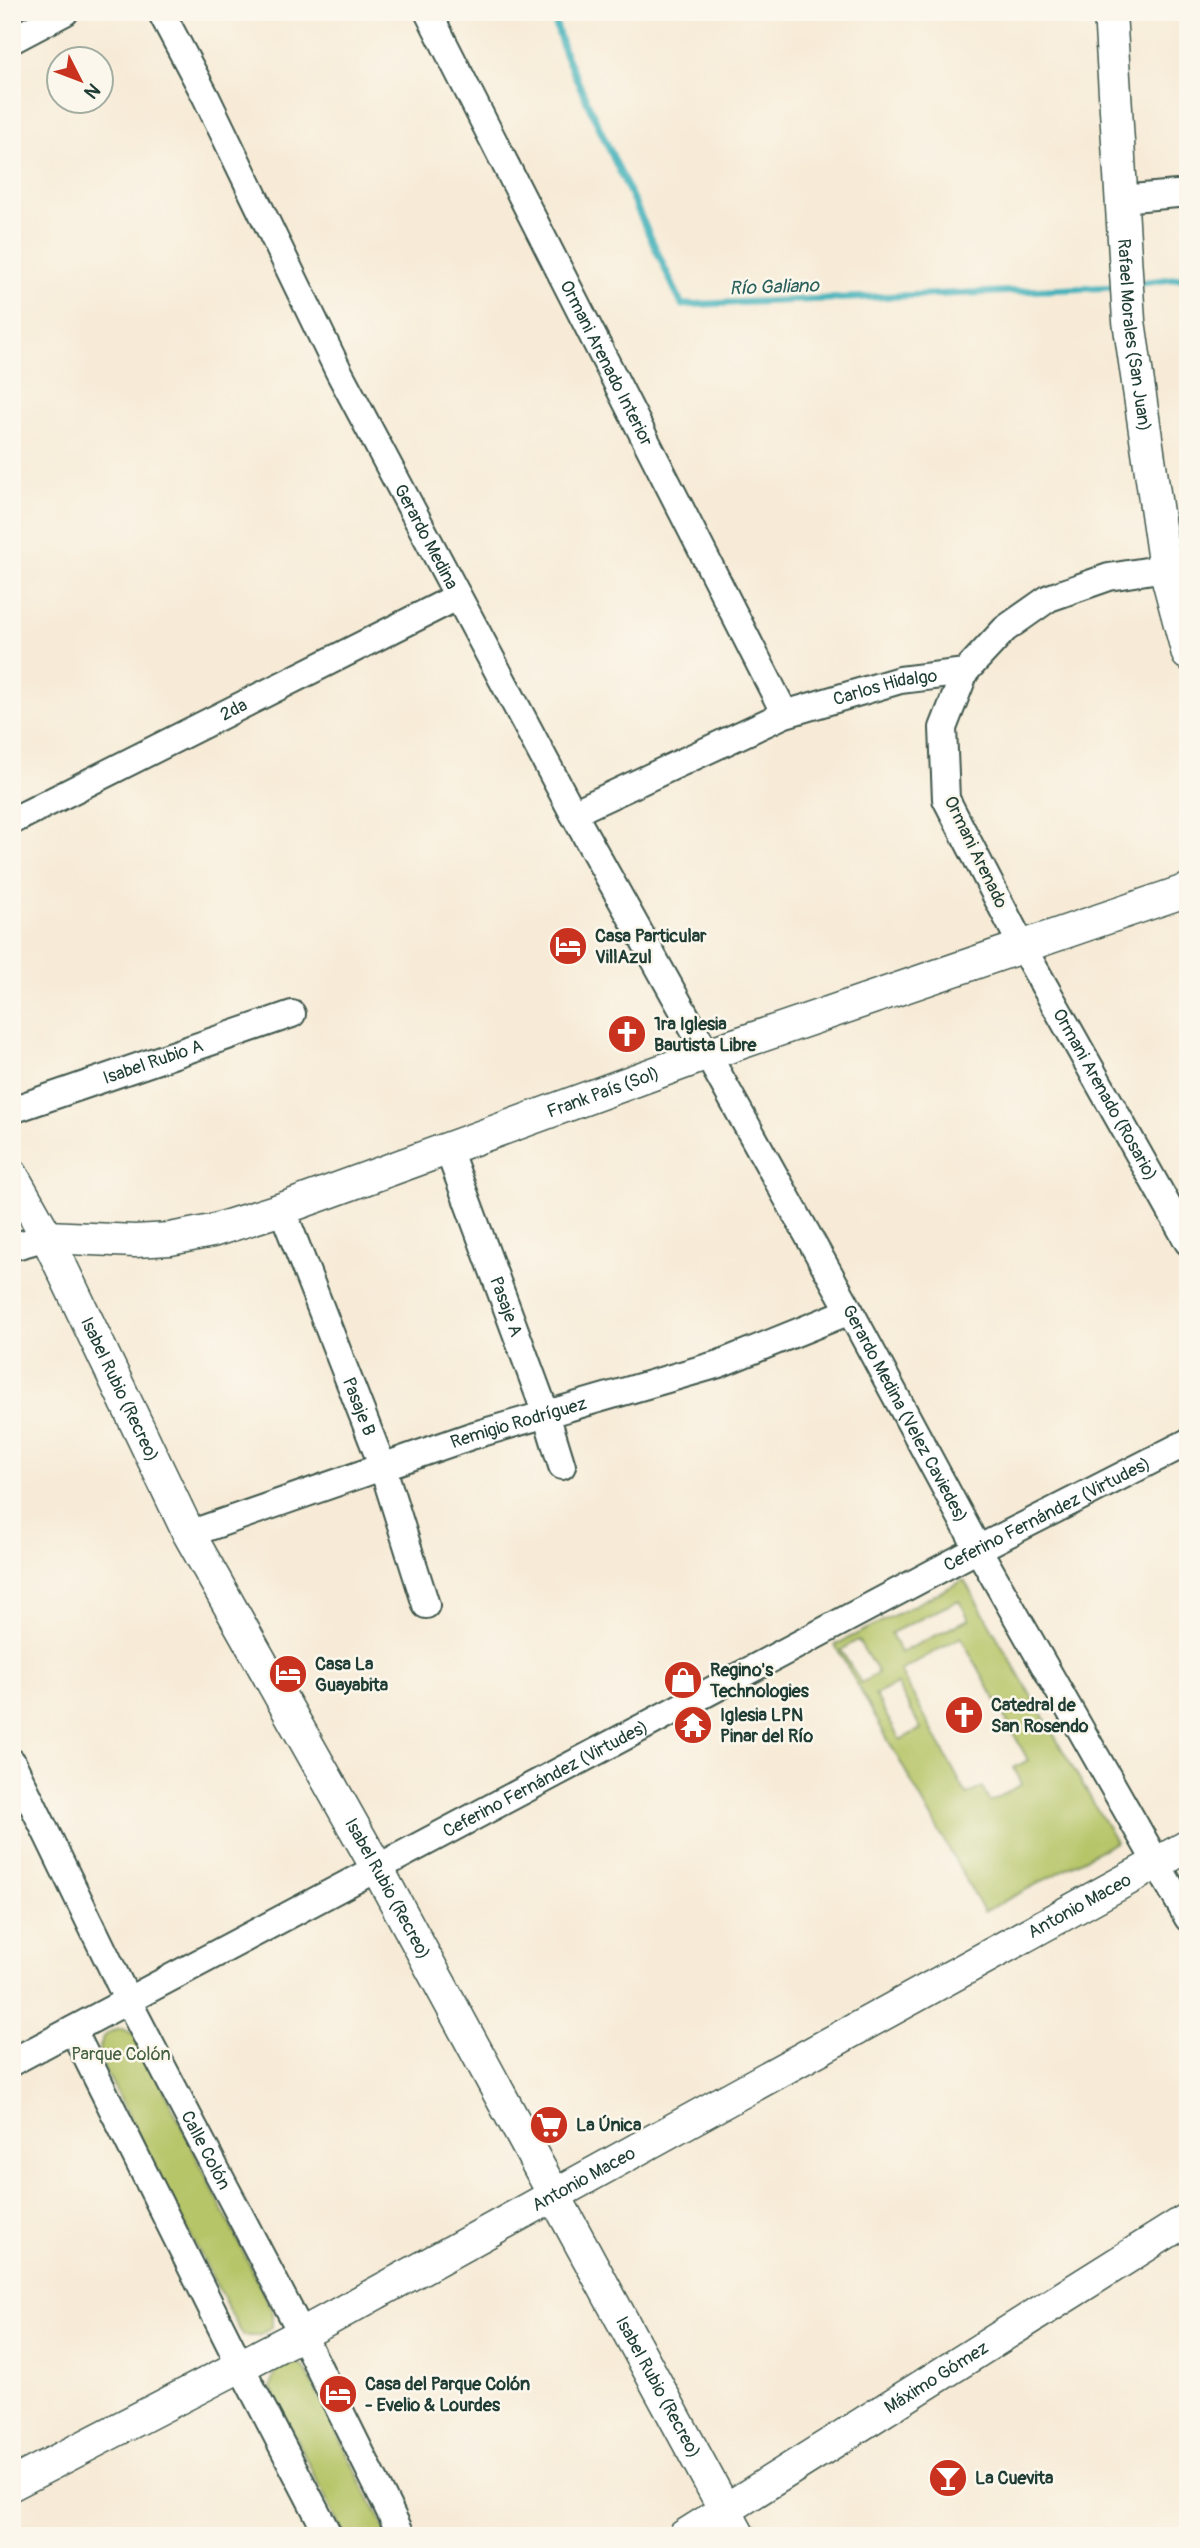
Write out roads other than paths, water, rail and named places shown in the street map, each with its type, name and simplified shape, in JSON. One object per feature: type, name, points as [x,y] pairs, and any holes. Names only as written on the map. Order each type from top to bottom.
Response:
[{"type":"main road","name":"Rafael Morales (San Juan)","points":[[1110,12],[1129,321],[1176,563],[1188,654]]},
{"type":"main road","name":"Frank País (Sol)","points":[[47,1237],[135,1241],[212,1231],[282,1209],[705,1055],[1188,890]]},
{"type":"main road","name":"Isabel Rubio (Recreo)","points":[[12,1175],[47,1237],[189,1534],[377,1867],[732,2523]]},
{"type":"main road","name":"Antonio Maceo","points":[[12,2484],[302,2334],[1188,1846]]},
{"type":"main road","name":"Máximo Gómez","points":[[684,2536],[732,2523],[1188,2219]]},
{"type":"street","points":[[12,40],[65,12]]},
{"type":"street","name":"Gerardo Medina","points":[[161,12],[206,97],[339,372],[457,597],[705,1055]]},
{"type":"street","name":"Ormani Arenado Interior","points":[[428,12],[785,714]]},
{"type":"street","points":[[1121,200],[1188,192]]},
{"type":"street","points":[[965,672],[1005,629],[1049,598],[1109,577],[1176,563]]},
{"type":"street","name":"2da","points":[[12,821],[457,597]]},
{"type":"street","name":"Carlos Hidalgo","points":[[573,813],[785,714],[900,681],[965,672]]},
{"type":"street","name":"Ormani Arenado","points":[[965,672],[943,728],[946,799],[1023,948]]},
{"type":"street","name":"Ormani Arenado (Rosario)","points":[[1023,948],[1188,1242]]},
{"type":"street","name":"Isabel Rubio A","points":[[12,1110],[292,1014]]},
{"type":"street","name":"Gerardo Medina (Velez Caviedes)","points":[[705,1055],[850,1311],[978,1549],[1188,1918]]},
{"type":"street","name":"Pasaje A","points":[[448,1149],[546,1414],[562,1466]]},
{"type":"street","name":"Pasaje B","points":[[282,1209],[382,1465],[426,1605]]},
{"type":"street","name":"Frank País (Sol)","points":[[12,1247],[47,1237]]},
{"type":"street","name":"Remigio Rodríguez","points":[[189,1534],[382,1465],[719,1364],[850,1311]]},
{"type":"street","name":"Ceferino Fernández (Virtudes)","points":[[73,2030],[978,1549],[1188,1442]]},
{"type":"street","name":"Calle Colón","points":[[12,1762],[128,2001],[302,2334],[402,2536]]},
{"type":"street","points":[[12,2062],[73,2030],[240,2365],[329,2536]]},
{"type":"waterway","name":"Río Galiano","points":[[552,12],[565,54],[682,305],[1118,287]]},
{"type":"waterway","name":"Río Galiano","points":[[1133,284],[1188,277]]},
{"type":"place","name":"Casa Particular VillAzul","points":[[568,946]]},
{"type":"place","name":"1ra Iglesia Bautista Libre","points":[[627,1034]]},
{"type":"place","name":"Casa La Guayabita","points":[[288,1674]]},
{"type":"place","name":"Regino's Technologies","points":[[683,1680]]},
{"type":"place","name":"Catedral de San Rosendo","points":[[964,1715]]},
{"type":"place","name":"Iglesia LPN Pinar del Río","points":[[693,1725]]},
{"type":"place","name":"La Única","points":[[549,2125]]},
{"type":"place","name":"Casa del Parque Colón - Evelio & Lourdes","points":[[338,2394]]},
{"type":"place","name":"La Cuevita","points":[[948,2478]]},
{"type":"park label","name":"Parque Colón","points":[[121,2054]]}]
